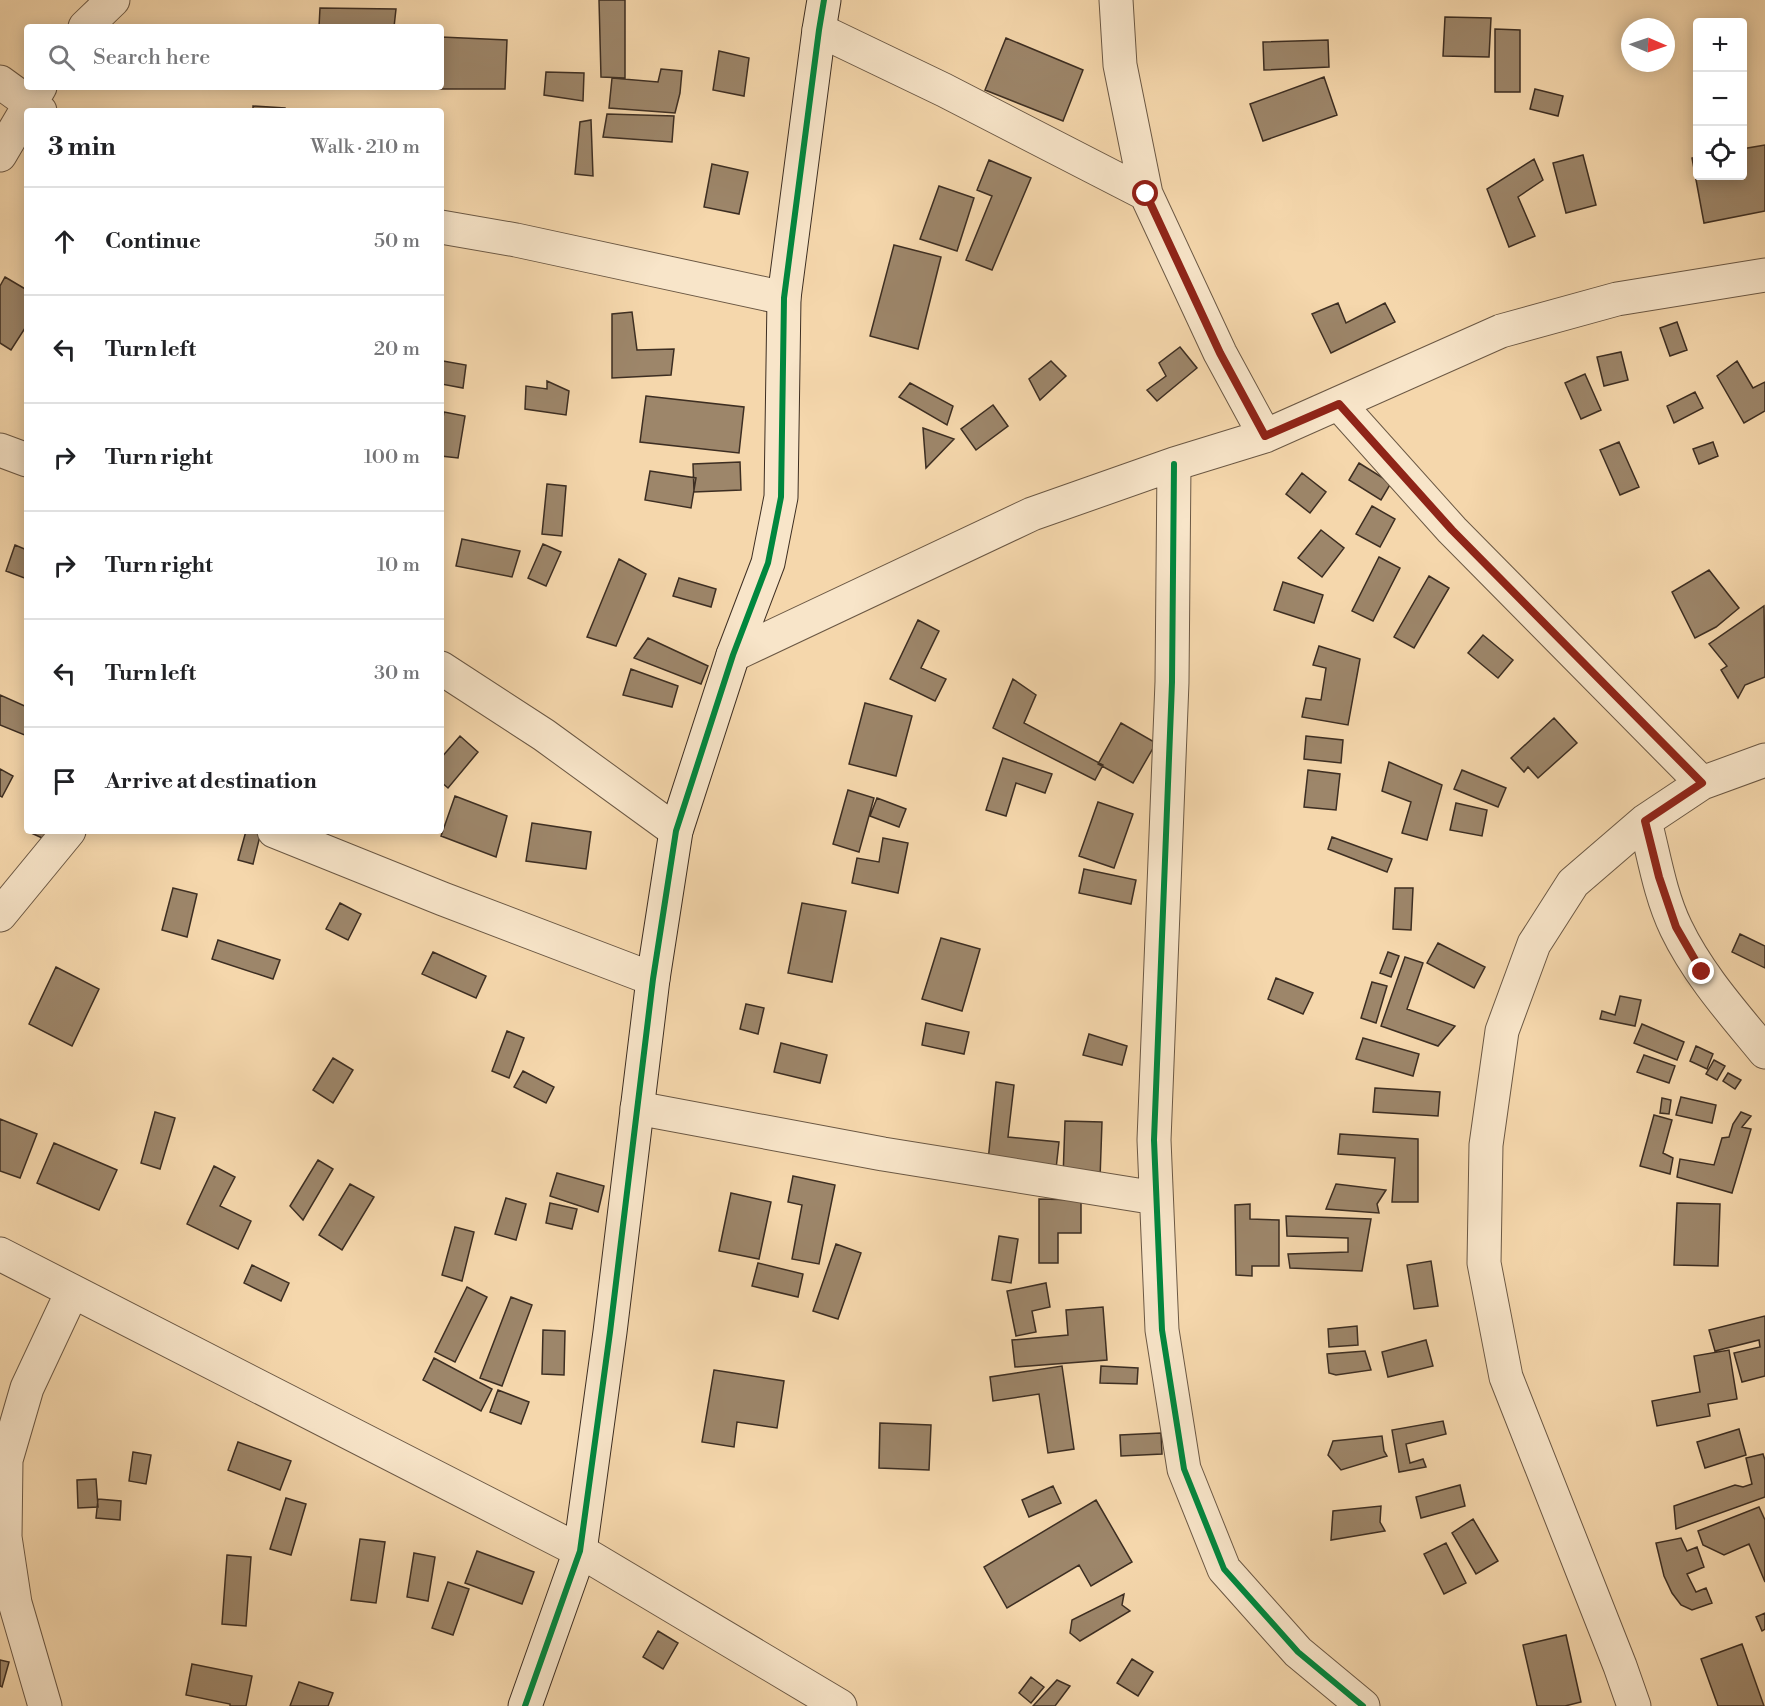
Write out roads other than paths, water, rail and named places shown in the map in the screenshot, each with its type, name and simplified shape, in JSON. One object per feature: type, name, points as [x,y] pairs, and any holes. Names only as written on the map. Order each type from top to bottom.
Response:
[{"type":"street","points":[[88,24],[113,0]]},
{"type":"street","points":[[1116,0],[1120,65],[1146,194],[1220,353],[1265,436]]},
{"type":"street","points":[[525,1706],[580,1551],[653,979],[676,831],[734,655],[768,563],[781,497],[784,298],[821,15],[944,90],[1146,194]]},
{"type":"street","points":[[0,81],[36,101]]},
{"type":"street","points":[[0,155],[24,119]]},
{"type":"street","points":[[444,228],[516,240],[784,298]]},
{"type":"street","points":[[734,655],[1032,514],[1174,464],[1265,436],[1501,331],[1617,299],[1765,275]]},
{"type":"street","points":[[1339,404],[1452,530],[1702,783]]},
{"type":"street","points":[[0,450],[24,459]]},
{"type":"street","points":[[1174,464],[1172,682],[1154,1140],[1162,1330],[1184,1469],[1224,1569],[1298,1652],[1363,1706]]},
{"type":"street","points":[[444,670],[544,735],[676,831]]},
{"type":"street","points":[[1634,1706],[1506,1377],[1484,1263],[1486,1145],[1502,1031],[1534,944],[1573,883],[1645,821],[1702,783],[1765,760]]},
{"type":"street","points":[[1645,821],[1659,877],[1676,927],[1702,972],[1765,1052]]},
{"type":"street","points":[[0,915],[67,834]]},
{"type":"street","points":[[281,834],[443,900],[653,979]]},
{"type":"street","points":[[637,1108],[883,1154],[1156,1198]]},
{"type":"street","points":[[0,1254],[580,1551],[840,1706]]},
{"type":"street","points":[[45,1706],[15,1603],[5,1537],[3,1460],[27,1388],[72,1292]]}]
